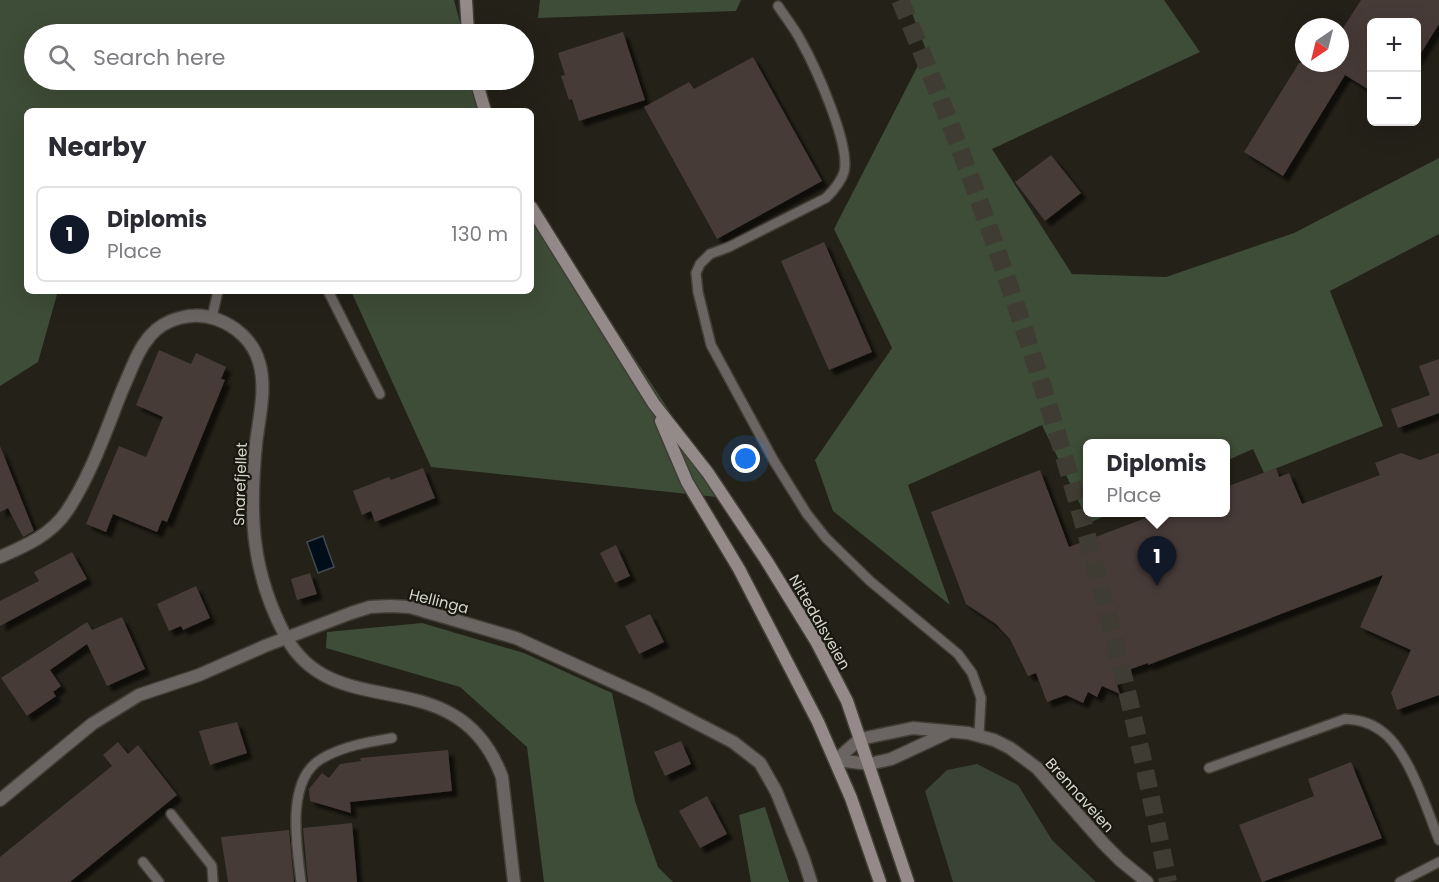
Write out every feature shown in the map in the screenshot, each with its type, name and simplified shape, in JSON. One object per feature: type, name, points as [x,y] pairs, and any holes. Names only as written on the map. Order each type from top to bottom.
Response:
[{"type":"main road","points":[[466,0],[467,24]]},
{"type":"main road","points":[[479,90],[484,108]]},
{"type":"main road","name":"Nittedalsveien","points":[[534,212],[654,404],[708,473],[798,611],[847,701],[908,882]]},
{"type":"main road","name":"Nittedalsveien","points":[[654,404],[687,482],[771,628],[836,760],[880,882]]},
{"type":"street","name":"Snarefjellet","points":[[0,557],[39,539],[65,513],[91,471],[133,366],[152,334],[168,322],[193,315],[212,318],[232,327],[243,336],[256,353],[262,374],[252,486],[254,540],[259,569],[267,595],[287,638],[307,664],[331,680],[433,704],[459,718],[481,738],[496,762],[501,777],[514,882]]},
{"type":"street","name":"Hellinga","points":[[0,800],[92,724],[139,694],[199,675],[265,646],[351,613],[370,608],[410,607],[516,638],[581,666],[714,731],[751,754],[760,763],[776,791],[811,882]]},
{"type":"street","name":"Brennaveien","points":[[836,760],[860,739],[892,731],[913,728],[979,735],[1010,748],[1037,768],[1104,844],[1147,882]]},
{"type":"street","points":[[836,760],[869,764],[900,756],[948,732]]},
{"type":"lane","points":[[778,6],[801,40],[832,109],[844,156],[844,171],[836,188],[826,198],[729,247],[710,254],[700,264],[696,273],[698,292],[711,345],[774,461],[807,514],[826,538],[870,581],[958,654],[972,673],[981,698],[979,735]]},
{"type":"lane","points":[[212,318],[217,294]]},
{"type":"lane","points":[[330,294],[380,394]]},
{"type":"lane","points":[[1209,768],[1345,719],[1362,720],[1382,730],[1400,751],[1418,785],[1439,840]]},
{"type":"lane","points":[[301,882],[297,806],[300,787],[307,772],[320,760],[341,750],[360,743],[392,738]]},
{"type":"lane","points":[[171,814],[212,866],[213,882]]},
{"type":"lane","points":[[143,861],[159,882]]},
{"type":"lane","points":[[1400,882],[1439,862]]},
{"type":"green space","points":[[0,0],[454,0],[460,24],[24,24],[24,90],[481,90],[487,108],[24,108],[24,294],[57,294],[38,362],[0,386]]},
{"type":"green space","points":[[540,0],[741,0],[736,11],[538,18]]},
{"type":"green space","points":[[907,0],[1164,0],[1200,52],[992,149],[1072,274],[1166,277],[1294,233],[1439,158],[1439,234],[1330,291],[1383,426],[1264,473],[1253,449],[1230,459],[1230,439],[1083,439],[1083,510],[1042,425],[908,485],[950,605],[833,511],[815,460],[892,348],[834,229],[926,50]]},
{"type":"green space","points":[[534,204],[726,498],[431,467],[352,294],[534,294]]},
{"type":"green space","points":[[1086,517],[1103,517],[1089,523]]},
{"type":"green space","points":[[422,623],[524,653],[612,693],[635,801],[658,867],[673,882],[544,882],[527,747],[460,687],[326,648],[327,632]]},
{"type":"green space","points":[[977,764],[1018,785],[1052,840],[1096,882],[953,882],[925,791],[947,770]]},
{"type":"green space","points":[[765,807],[789,882],[751,882],[739,815]]},
{"type":"water","points":[[323,536],[334,567],[318,573],[307,542]]},
{"type":"building","points":[[1361,0],[1439,0],[1439,24],[1421,53],[1421,18],[1367,18],[1367,89],[1345,75],[1283,176],[1244,152],[1295,69],[1295,72],[1349,72],[1349,19]]},
{"type":"building","points":[[623,32],[645,100],[579,121],[561,76],[565,75],[558,53]]},
{"type":"building","points":[[753,57],[822,181],[717,239],[644,107],[689,82],[694,89]]},
{"type":"building","points":[[1051,155],[1081,193],[1045,221],[1015,182]]},
{"type":"building","points":[[824,242],[872,352],[829,370],[781,261]]},
{"type":"building","points":[[159,350],[191,364],[196,353],[226,367],[221,379],[225,380],[167,522],[162,520],[157,532],[113,514],[106,532],[86,524],[119,446],[146,457],[163,417],[136,405]]},
{"type":"building","points":[[1439,359],[1439,413],[1398,428],[1391,409],[1430,395],[1419,366]]},
{"type":"building","points":[[0,446],[34,531],[23,537],[8,508],[0,512]]},
{"type":"building","points":[[1401,453],[1420,460],[1439,453],[1439,695],[1397,710],[1391,693],[1411,650],[1360,627],[1383,575],[1148,665],[1148,663],[1114,675],[1120,694],[1102,686],[1097,697],[1088,692],[1083,703],[1066,695],[1047,702],[1036,673],[1028,676],[1010,639],[996,624],[966,604],[931,512],[1040,470],[1069,547],[1148,517],[1230,517],[1230,485],[1276,468],[1279,477],[1289,473],[1302,504],[1380,475],[1375,463]]},
{"type":"building","points":[[423,468],[435,498],[375,522],[371,511],[362,515],[353,491],[389,477],[391,480]]},
{"type":"building","points":[[616,545],[630,576],[615,583],[600,553]]},
{"type":"building","points":[[72,552],[87,579],[0,626],[0,601],[39,581],[34,572]]},
{"type":"building","points":[[310,573],[317,594],[297,600],[291,579]]},
{"type":"building","points":[[196,586],[210,618],[183,630],[181,626],[169,631],[157,604]]},
{"type":"building","points":[[650,614],[664,642],[639,654],[625,626]]},
{"type":"building","points":[[122,617],[145,669],[107,686],[87,644],[50,670],[61,686],[53,692],[56,696],[27,716],[1,678],[87,622],[92,630]]},
{"type":"building","points":[[237,722],[247,753],[210,765],[199,731]]},
{"type":"building","points":[[681,741],[691,764],[665,776],[654,752]]},
{"type":"building","points":[[118,742],[128,754],[138,745],[177,795],[70,882],[0,882],[0,857],[112,766],[103,755]]},
{"type":"building","points":[[448,750],[452,791],[350,802],[351,813],[310,801],[309,789],[322,773],[329,778],[340,764],[361,761],[360,758]]},
{"type":"building","points":[[1351,762],[1382,838],[1262,882],[1239,825],[1314,796],[1308,779]]},
{"type":"building","points":[[707,796],[727,834],[700,848],[679,811]]},
{"type":"building","points":[[352,823],[357,882],[308,882],[303,828]]},
{"type":"building","points":[[289,830],[294,882],[228,882],[221,837]]},
{"type":"tunnel","points":[[900,0],[944,107],[984,215],[1057,434],[1119,656],[1168,882]]},
{"type":"place","name":"Diplomis","points":[[1157,586]]}]
